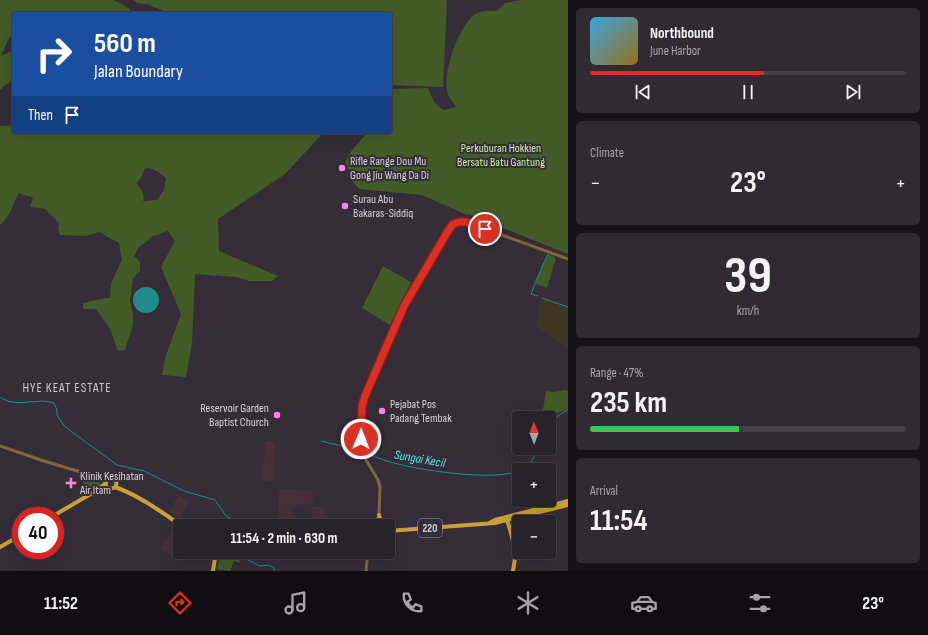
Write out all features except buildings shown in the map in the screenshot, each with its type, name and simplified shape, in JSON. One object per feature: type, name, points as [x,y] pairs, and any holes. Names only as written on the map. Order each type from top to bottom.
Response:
[{"type":"main road","points":[[64,510],[114,478],[116,485],[149,503],[173,520]]},
{"type":"main road","points":[[107,483],[113,488],[116,485]]},
{"type":"main road","points":[[507,519],[568,501]]},
{"type":"main road","points":[[507,519],[568,505]]},
{"type":"main road","points":[[378,515],[379,519]]},
{"type":"main road","points":[[507,519],[516,552],[513,571]]},
{"type":"main road","name":"220","points":[[395,530],[470,526],[489,523],[495,520],[507,519]]},
{"type":"main road","points":[[0,547],[12,540]]},
{"type":"main road","points":[[213,571],[215,559]]},
{"type":"street","points":[[377,519],[380,483],[362,451],[363,400],[401,311],[428,262],[451,226],[459,222],[472,224],[568,259]]},
{"type":"street","points":[[0,446],[94,476],[107,483]]},
{"type":"street","points":[[366,571],[367,559]]},
{"type":"shaded area","points":[[541,298],[568,308],[568,347],[536,327]]},
{"type":"shaded area","points":[[265,441],[275,442],[274,481],[266,481],[262,479]]},
{"type":"shaded area","points":[[279,489],[312,491],[313,503],[292,506],[292,519],[278,519]]},
{"type":"shaded area","points":[[179,495],[190,501],[179,518],[169,511]]},
{"type":"shaded area","points":[[312,507],[324,507],[325,519],[312,519]]},
{"type":"shaded area","points":[[173,528],[173,558],[160,548]]},
{"type":"green space","points":[[0,0],[114,0],[130,9],[131,12],[12,12],[12,38],[10,36],[1,56],[12,51],[12,81],[0,90]]},
{"type":"green space","points":[[134,0],[447,0],[443,87],[392,85],[392,12],[166,12],[147,4],[137,3]]},
{"type":"green space","name":"Perkuburan Hokkien Bersatu Batu Gantung","points":[[521,0],[568,0],[568,254],[468,214],[467,215],[422,195],[359,189],[352,181],[349,173],[350,171],[345,162],[352,150],[366,134],[392,134],[392,89],[428,88],[438,106],[444,110],[456,107],[449,97],[447,82],[450,61],[457,40],[473,16],[479,12],[497,11],[505,3]]},
{"type":"green space","points":[[12,125],[12,134],[322,134],[285,174],[218,219],[219,251],[278,276],[272,281],[249,281],[237,277],[195,274],[192,343],[186,377],[162,375],[165,358],[181,314],[161,267],[175,241],[168,231],[151,237],[139,247],[134,256],[140,262],[140,271],[133,278],[130,302],[133,314],[133,325],[125,350],[118,351],[109,327],[96,309],[83,309],[83,303],[110,298],[111,283],[122,260],[119,243],[99,232],[86,236],[60,235],[58,229],[59,223],[45,209],[30,207],[33,198],[19,193],[9,214],[0,225],[0,126]],"holes":[[[145,168],[151,168],[166,178],[164,190],[157,200],[143,201],[143,193],[136,183],[141,178]]]},
{"type":"green space","points":[[548,254],[556,258],[547,288],[535,283]]},
{"type":"green space","points":[[383,266],[411,282],[390,325],[362,308]]},
{"type":"green space","points":[[546,391],[568,391],[568,409],[556,414],[556,411],[543,411]]},
{"type":"green space","points":[[85,477],[101,484],[79,497]]},
{"type":"green space","points":[[219,559],[239,559],[240,563],[234,561],[230,571],[217,569]]},
{"type":"water","points":[[146,287],[155,291],[159,300],[155,309],[146,313],[137,309],[133,300],[137,291]]},
{"type":"waterway","points":[[541,269],[548,254]]},
{"type":"waterway","points":[[535,283],[541,270]]},
{"type":"waterway","points":[[535,284],[531,294],[538,296]]},
{"type":"waterway","points":[[542,298],[568,307]]},
{"type":"waterway","points":[[0,397],[19,403],[40,401],[54,403],[57,410],[57,415],[64,426],[117,465],[144,471],[184,491],[215,500],[226,516],[233,519]]},
{"type":"waterway","name":"Sungai Kecil","points":[[556,418],[568,410]]},
{"type":"waterway","name":"Sungai Kecil","points":[[321,441],[361,451]]},
{"type":"waterway","name":"Sungai Kecil","points":[[364,452],[399,464],[434,471],[474,475],[493,475],[512,473]]},
{"type":"waterway","name":"Sungai Kecil","points":[[530,463],[535,455]]},
{"type":"waterway","points":[[246,559],[260,566],[269,565],[274,568],[274,571]]},
{"type":"place","name":"Rifle Range Dou Mu Gong Jiu Wang Da Di","points":[[342,168]]},
{"type":"place","name":"Surau Abu Bakaras-Siddiq","points":[[345,206]]},
{"type":"place","name":"Pejabat Pos Padang Tembak","points":[[382,411]]},
{"type":"place","name":"Reservoir Garden Baptist Church","points":[[277,415]]},
{"type":"place","name":"Klinik Kesihatan Air Itam","points":[[71,483]]},
{"type":"district","name":"HYE KEAT ESTATE","points":[[67,387]]},
{"type":"route","points":[[361,439],[363,400],[398,316],[428,262],[451,226],[455,223],[464,222],[485,229]]}]
